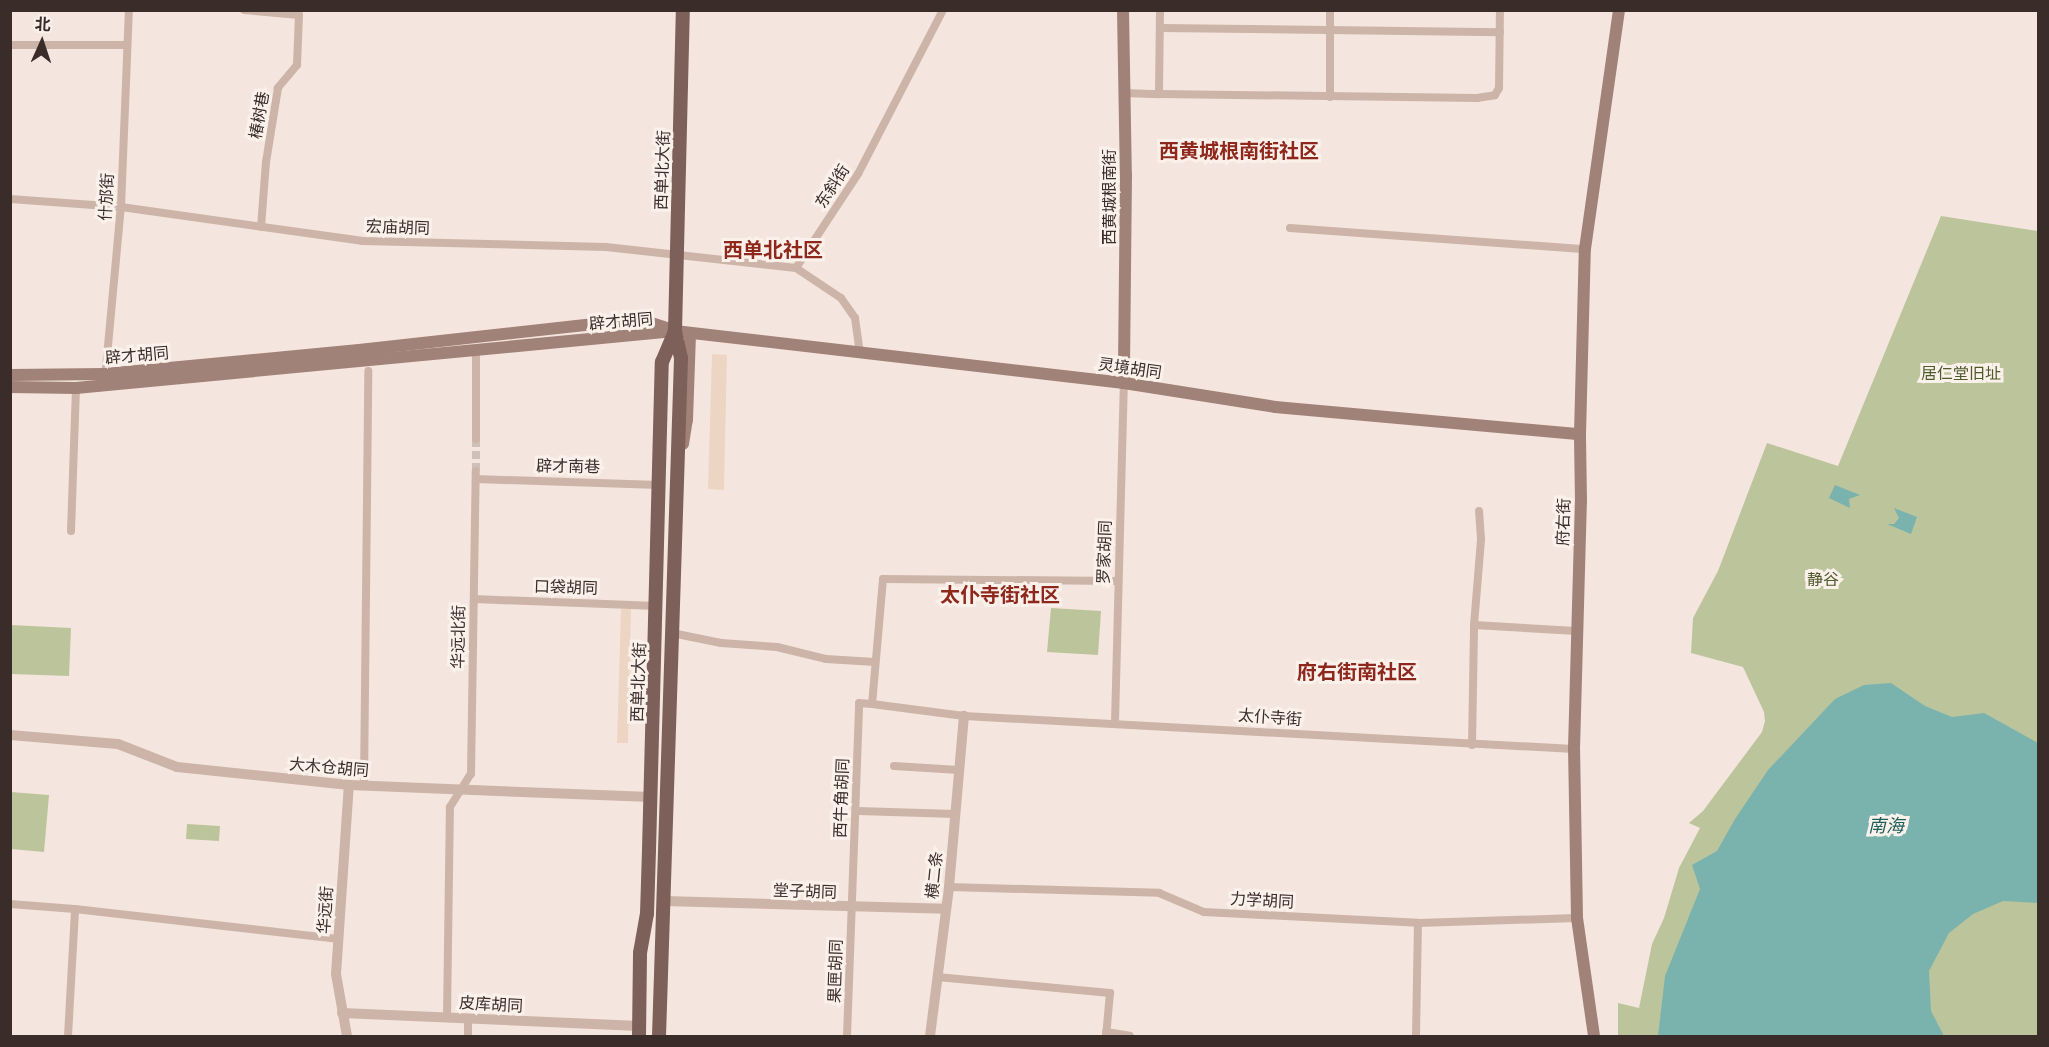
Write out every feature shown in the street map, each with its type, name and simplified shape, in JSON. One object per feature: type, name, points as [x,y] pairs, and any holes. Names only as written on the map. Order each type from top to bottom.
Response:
[{"type":"main road","name":"西单北大街","points":[[659,1036],[681,358],[675,331],[683,10]]},
{"type":"main road","name":"西黄城根南街","points":[[1123,10],[1124,383]]},
{"type":"main road","name":"府右街","points":[[1594,1036],[1577,918],[1574,749],[1581,501],[1580,434],[1585,249],[1619,10]]},
{"type":"main road","name":"辟才胡同","points":[[10,387],[76,388],[105,380],[639,319],[675,331]]},
{"type":"main road","name":"西单北大街","points":[[639,1031],[640,953],[647,914],[662,362],[675,331]]},
{"type":"main road","name":"灵境胡同","points":[[675,331],[1124,383],[1275,407],[1580,434]]},
{"type":"main road","name":"辟才胡同","points":[[10,375],[105,380],[655,335],[675,331]]},
{"type":"main road","points":[[677,471],[687,420],[690,333]]},
{"type":"street","name":"什邡街","points":[[105,380],[121,207],[129,10]]},
{"type":"street","name":"椿树巷","points":[[243,10],[299,15],[297,65],[278,88],[266,162],[261,227]]},
{"type":"street","name":"东斜街","points":[[796,268],[858,174],[944,10]]},
{"type":"street","points":[[1159,94],[1160,10]]},
{"type":"street","points":[[1330,10],[1330,97]]},
{"type":"street","points":[[1124,93],[1477,98],[1495,95],[1499,88],[1500,10]]},
{"type":"street","points":[[1160,28],[1500,32]]},
{"type":"street","points":[[10,45],[127,45]]},
{"type":"street","name":"宏庙胡同","points":[[10,199],[121,207],[362,241],[606,247],[676,254]]},
{"type":"street","points":[[1290,228],[1585,249]]},
{"type":"street","points":[[676,254],[796,268],[841,298],[855,318],[860,352]]},
{"type":"street","points":[[476,349],[476,439]]},
{"type":"street","points":[[364,785],[368,371]]},
{"type":"street","name":"罗家胡同","points":[[1115,722],[1124,383]]},
{"type":"street","points":[[71,531],[76,388]]},
{"type":"street","name":"辟才南巷","points":[[476,475],[659,485]]},
{"type":"street","name":"华远北街","points":[[447,1017],[450,807],[471,774],[476,475]]},
{"type":"street","points":[[1472,746],[1474,625],[1480,539],[1479,511]]},
{"type":"street","points":[[872,704],[883,579],[1118,581]]},
{"type":"street","name":"口袋胡同","points":[[474,599],[657,606]]},
{"type":"street","points":[[1474,625],[1577,630]]},
{"type":"street","points":[[672,633],[685,633],[721,643],[777,647],[826,659],[875,662]]},
{"type":"street","name":"西牛角胡同","points":[[852,908],[859,703],[872,704]]},
{"type":"street","name":"太仆寺街","points":[[872,704],[964,716],[1115,722],[1472,746],[1574,749]]},
{"type":"street","name":"横二条","points":[[930,1036],[949,887],[964,716]]},
{"type":"street","name":"大木仓胡同","points":[[10,735],[118,744],[177,766],[349,785],[651,797]]},
{"type":"street","points":[[894,766],[959,770]]},
{"type":"street","name":"华远街","points":[[347,1036],[336,974],[349,785]]},
{"type":"street","points":[[858,811],[955,814]]},
{"type":"street","name":"力学胡同","points":[[949,887],[1159,893],[1204,912],[1418,923],[1577,918]]},
{"type":"street","name":"堂子胡同","points":[[664,901],[945,909]]},
{"type":"street","points":[[10,904],[75,909],[337,939]]},
{"type":"street","name":"果匣胡同","points":[[847,1036],[852,908]]},
{"type":"street","points":[[68,1036],[75,909]]},
{"type":"street","points":[[1416,1036],[1418,923]]},
{"type":"street","points":[[937,977],[1110,993],[1106,1034],[1130,1036]]},
{"type":"street","name":"皮库胡同","points":[[342,1013],[468,1018],[639,1031]]},
{"type":"street","points":[[468,1018],[468,1036]]},
{"type":"green space","points":[[1941,216],[2038,231],[2038,1036],[1618,1036],[1618,1003],[1639,1008],[1652,944],[1664,918],[1679,868],[1700,828],[1689,823],[1703,811],[1762,732],[1765,721],[1764,712],[1743,667],[1691,653],[1693,618],[1718,571],[1767,443],[1838,466]]},
{"type":"green space","points":[[1051,608],[1101,611],[1098,655],[1047,652]]},
{"type":"green space","points":[[11,625],[71,628],[69,676],[11,674]]},
{"type":"green space","points":[[11,792],[49,795],[44,852],[11,849]]},
{"type":"green space","points":[[187,824],[220,826],[219,841],[186,839]]},
{"type":"shaded area","points":[[712,354],[727,355],[724,490],[708,489]]},
{"type":"shaded area","points":[[621,609],[631,609],[628,743],[617,743]]},
{"type":"water","points":[[1835,485],[1860,495],[1849,499],[1850,508],[1829,498]]},
{"type":"water","points":[[1894,508],[1917,517],[1911,534],[1887,524],[1894,524],[1899,518]]},
{"type":"water","name":"南海","points":[[1891,683],[1925,706],[1952,717],[1984,713],[2038,743],[2038,903],[2003,901],[1973,914],[1949,933],[1929,971],[1931,1011],[1944,1036],[1658,1036],[1665,976],[1700,889],[1692,865],[1717,851],[1735,819],[1768,770],[1835,699],[1864,685]]},
{"type":"tunnel","points":[[476,439],[476,471]]},
{"type":"district","name":"西黄城根南街社区","points":[[1239,150]]},
{"type":"district","name":"西单北社区","points":[[773,249]]},
{"type":"district","name":"太仆寺街社区","points":[[1000,594]]},
{"type":"district","name":"府右街南社区","points":[[1357,671]]},
{"type":"park label","name":"居仁堂旧址","points":[[1961,373]]},
{"type":"park label","name":"静谷","points":[[1823,579]]}]
